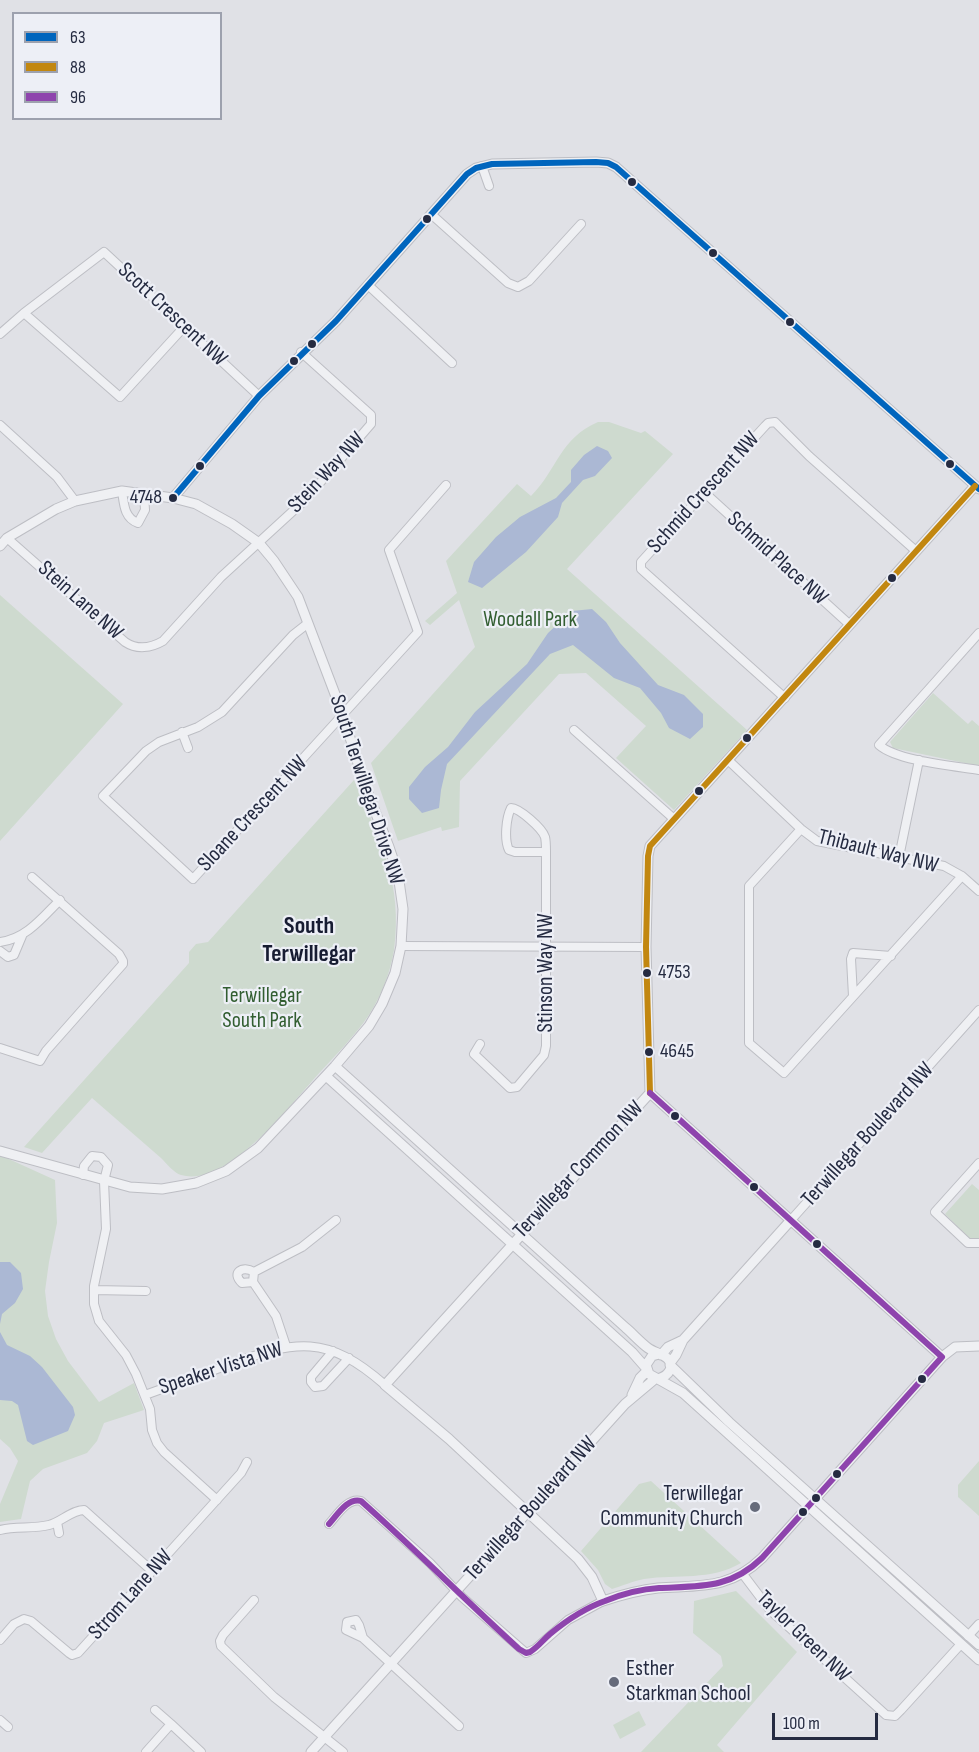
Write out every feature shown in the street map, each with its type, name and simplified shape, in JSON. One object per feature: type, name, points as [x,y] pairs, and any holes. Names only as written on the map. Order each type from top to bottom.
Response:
[{"type":"street","points":[[173,498],[259,396],[301,352],[336,321],[467,174],[482,166],[568,162],[611,164],[977,488],[849,624],[785,698],[651,844],[648,851],[646,947],[650,1093]]},
{"type":"street","points":[[482,166],[489,186]]},
{"type":"street","points":[[431,214],[508,283],[518,287],[529,281],[581,224]]},
{"type":"street","name":"Scott Crescent NW","points":[[0,334],[104,252],[259,396]]},
{"type":"street","points":[[368,285],[452,363]]},
{"type":"street","points":[[24,313],[120,397],[184,327]]},
{"type":"street","name":"Stein Way NW","points":[[259,543],[305,500],[371,424],[371,415],[301,352]]},
{"type":"street","name":"Schmid Crescent NW","points":[[785,698],[641,569],[641,562],[765,426],[775,422],[809,456],[916,551]]},
{"type":"street","points":[[0,425],[57,477],[75,501]]},
{"type":"street","points":[[343,715],[418,632],[389,550],[446,485]]},
{"type":"street","points":[[122,491],[127,515],[138,523],[145,510],[144,494]]},
{"type":"street","name":"South Terwillegar Drive NW","points":[[0,546],[7,538],[56,509],[75,501],[122,491],[173,498],[196,504],[232,524],[259,543],[298,597],[343,715],[364,783],[398,874],[404,909],[401,946],[395,973],[382,1005],[369,1026],[326,1076],[258,1148],[226,1171],[195,1183],[162,1189],[130,1187],[0,1151]]},
{"type":"street","name":"Schmid Place NW","points":[[705,493],[849,624]]},
{"type":"street","name":"Stein Lane NW","points":[[7,538],[125,642],[138,648],[163,641],[221,577],[259,543]]},
{"type":"street","name":"Sloane Crescent NW","points":[[307,624],[293,635],[222,712],[198,727],[159,742],[146,751],[103,796],[193,879],[343,715]]},
{"type":"street","points":[[979,633],[879,745],[886,751],[920,760],[979,770]]},
{"type":"street","points":[[574,730],[674,819]]},
{"type":"street","points":[[182,732],[188,748]]},
{"type":"street","name":"Thibault Way NW","points":[[728,760],[801,829],[817,841],[944,867],[962,876],[979,891]]},
{"type":"street","points":[[899,857],[920,760]]},
{"type":"street","name":"Stinson Way NW","points":[[480,1044],[474,1054],[510,1088],[517,1087],[544,1056],[546,1047],[546,852],[546,838],[541,830],[518,809],[511,808],[508,815],[506,844],[509,850],[546,852]]},
{"type":"street","points":[[801,829],[749,886],[749,1043],[784,1073],[962,876]]},
{"type":"street","points":[[0,1048],[40,1061],[46,1051],[123,964],[118,954],[32,877]]},
{"type":"street","points":[[0,942],[22,936],[60,900]]},
{"type":"street","points":[[0,951],[8,957],[15,955],[22,936]]},
{"type":"street","points":[[401,946],[646,947]]},
{"type":"street","points":[[853,996],[851,959],[853,952],[891,956]]},
{"type":"street","name":"Terwillegar Boulevard NW","points":[[670,1364],[683,1340],[979,1010]]},
{"type":"street","points":[[335,1066],[640,1341],[660,1354],[705,1400],[979,1660]]},
{"type":"street","points":[[326,1076],[632,1352],[652,1377],[683,1393],[979,1646]]},
{"type":"street","name":"Terwillegar Common NW","points":[[385,1384],[650,1093],[942,1357]]},
{"type":"street","points":[[83,1175],[88,1159],[97,1155],[105,1160],[108,1166],[104,1181],[106,1229],[94,1290],[94,1304],[99,1321],[126,1355],[150,1409],[152,1430],[157,1443],[217,1500]]},
{"type":"street","points":[[979,1163],[935,1212],[968,1243],[979,1243]]},
{"type":"street","points":[[254,1272],[302,1247],[336,1220]]},
{"type":"street","points":[[252,1282],[242,1283],[238,1275],[245,1268],[254,1272]]},
{"type":"street","points":[[254,1272],[252,1282],[276,1316],[286,1346]]},
{"type":"street","points":[[94,1290],[146,1291]]},
{"type":"street","name":"Terwillegar Boulevard NW","points":[[660,1354],[668,1347],[683,1340]]},
{"type":"street","name":"Speaker Vista NW","points":[[145,1395],[286,1346],[312,1346],[333,1351],[349,1358],[385,1384]]},
{"type":"street","points":[[329,1524],[350,1502],[355,1500],[361,1502],[526,1653],[535,1649],[568,1620],[624,1594],[651,1589],[714,1585],[742,1574],[762,1558],[942,1357],[955,1347],[979,1346]]},
{"type":"street","name":"Speaker Vista NW","points":[[333,1351],[313,1374],[311,1379],[315,1387],[323,1386],[349,1358]]},
{"type":"street","points":[[647,1369],[649,1358],[660,1354]]},
{"type":"street","points":[[657,1378],[667,1374],[670,1364]]},
{"type":"street","name":"Terwillegar Boulevard NW","points":[[630,1399],[647,1369]]},
{"type":"street","name":"Terwillegar Boulevard NW","points":[[311,1752],[630,1399],[657,1378]]},
{"type":"street","points":[[385,1384],[528,1511],[584,1565],[595,1582],[603,1602]]},
{"type":"street","name":"Strom Lane NW","points":[[0,1640],[17,1622],[24,1619],[36,1625],[72,1655],[78,1653],[241,1473],[247,1462]]},
{"type":"street","points":[[0,1530],[19,1526],[42,1526],[57,1522],[78,1510],[84,1510],[152,1571]]},
{"type":"street","points":[[57,1522],[59,1533]]},
{"type":"street","name":"Taylor Green NW","points":[[742,1574],[770,1610],[888,1716],[895,1716],[968,1636]]},
{"type":"street","points":[[254,1600],[223,1635],[220,1641],[221,1646],[274,1697],[343,1752]]},
{"type":"street","points":[[968,1636],[979,1624]]},
{"type":"street","points":[[363,1638],[459,1726]]},
{"type":"street","points":[[155,1710],[201,1752]]},
{"type":"street","points":[[0,1720],[8,1727]]},
{"type":"street","points":[[146,1752],[171,1724]]},
{"type":"green space","name":"Woodall Park","points":[[598,422],[609,422],[641,433],[645,431],[673,454],[567,569],[747,730],[674,810],[616,758],[646,726],[586,673],[559,674],[460,781],[459,827],[442,831],[441,827],[398,841],[371,763],[475,647],[459,600],[430,625],[425,621],[457,593],[446,561],[517,484],[531,496],[575,437]]},
{"type":"green space","points":[[0,595],[123,704],[0,841]]},
{"type":"green space","points":[[933,693],[968,724],[972,720],[979,726],[979,766],[893,748],[890,742]]},
{"type":"green space","name":"Terwillegar South Park","points":[[354,780],[380,842],[392,883],[396,926],[394,950],[387,978],[364,1022],[288,1109],[236,1158],[217,1170],[199,1176],[181,1175],[170,1168],[92,1098],[42,1153],[24,1147],[189,963],[189,952],[196,944],[208,942]]},
{"type":"green space","points":[[0,1155],[55,1180],[57,1223],[45,1291],[48,1316],[56,1339],[68,1361],[99,1402],[134,1383],[144,1410],[104,1423],[97,1441],[87,1453],[43,1469],[30,1481],[21,1519],[0,1522],[0,1504],[18,1461],[10,1448],[0,1439]]},
{"type":"green space","points":[[972,1184],[979,1190],[979,1238],[969,1238],[945,1214]]},
{"type":"green space","points":[[979,1461],[979,1516],[958,1497],[958,1485]]},
{"type":"green space","points":[[651,1481],[741,1563],[706,1575],[644,1579],[612,1589],[605,1584],[598,1570],[581,1551],[639,1484]]},
{"type":"green space","points":[[736,1591],[797,1652],[717,1745],[724,1752],[641,1752],[723,1666],[721,1656],[693,1633],[694,1601]]},
{"type":"green space","points":[[639,1711],[646,1725],[620,1739],[613,1725]]},
{"type":"water","points":[[597,446],[608,451],[612,458],[595,476],[583,480],[562,503],[558,517],[526,552],[482,588],[468,582],[474,562],[496,537],[520,517],[556,498],[571,482],[571,470],[584,455]]},
{"type":"water","points":[[592,609],[606,622],[620,643],[658,685],[684,695],[703,714],[703,727],[690,739],[669,728],[661,713],[640,688],[614,678],[573,645],[550,654],[447,764],[439,808],[422,813],[409,799],[409,787],[425,767],[448,747],[475,712],[527,664],[548,633],[572,611]]},
{"type":"water","points":[[0,1262],[10,1262],[21,1273],[23,1289],[15,1303],[2,1314],[0,1324]]},
{"type":"water","points":[[0,1332],[7,1345],[30,1356],[42,1367],[73,1407],[75,1415],[68,1431],[33,1445],[27,1441],[18,1405],[12,1401],[0,1400]]},
{"type":"transit line","name":"63","points":[[173,498],[259,396],[336,321],[467,174],[476,168],[492,164],[596,162],[608,163],[616,167],[979,489]]},
{"type":"transit line","name":"88","points":[[650,1093],[646,947],[650,846],[975,486]]},
{"type":"transit line","name":"96","points":[[329,1524],[347,1504],[356,1500],[361,1501],[519,1649],[526,1653],[530,1652],[570,1619],[611,1598],[645,1589],[714,1584],[726,1581],[750,1568],[762,1558],[942,1357],[650,1093]]},
{"type":"place","name":"4748","points":[[173,498]]},
{"type":"place","name":"4753","points":[[647,973]]},
{"type":"place","name":"4645","points":[[649,1052]]},
{"type":"place","name":"Terwillegar Community Church","points":[[755,1507]]},
{"type":"place","name":"Esther Starkman School","points":[[614,1682]]},
{"type":"district","name":"South Terwillegar","points":[[309,941]]}]
